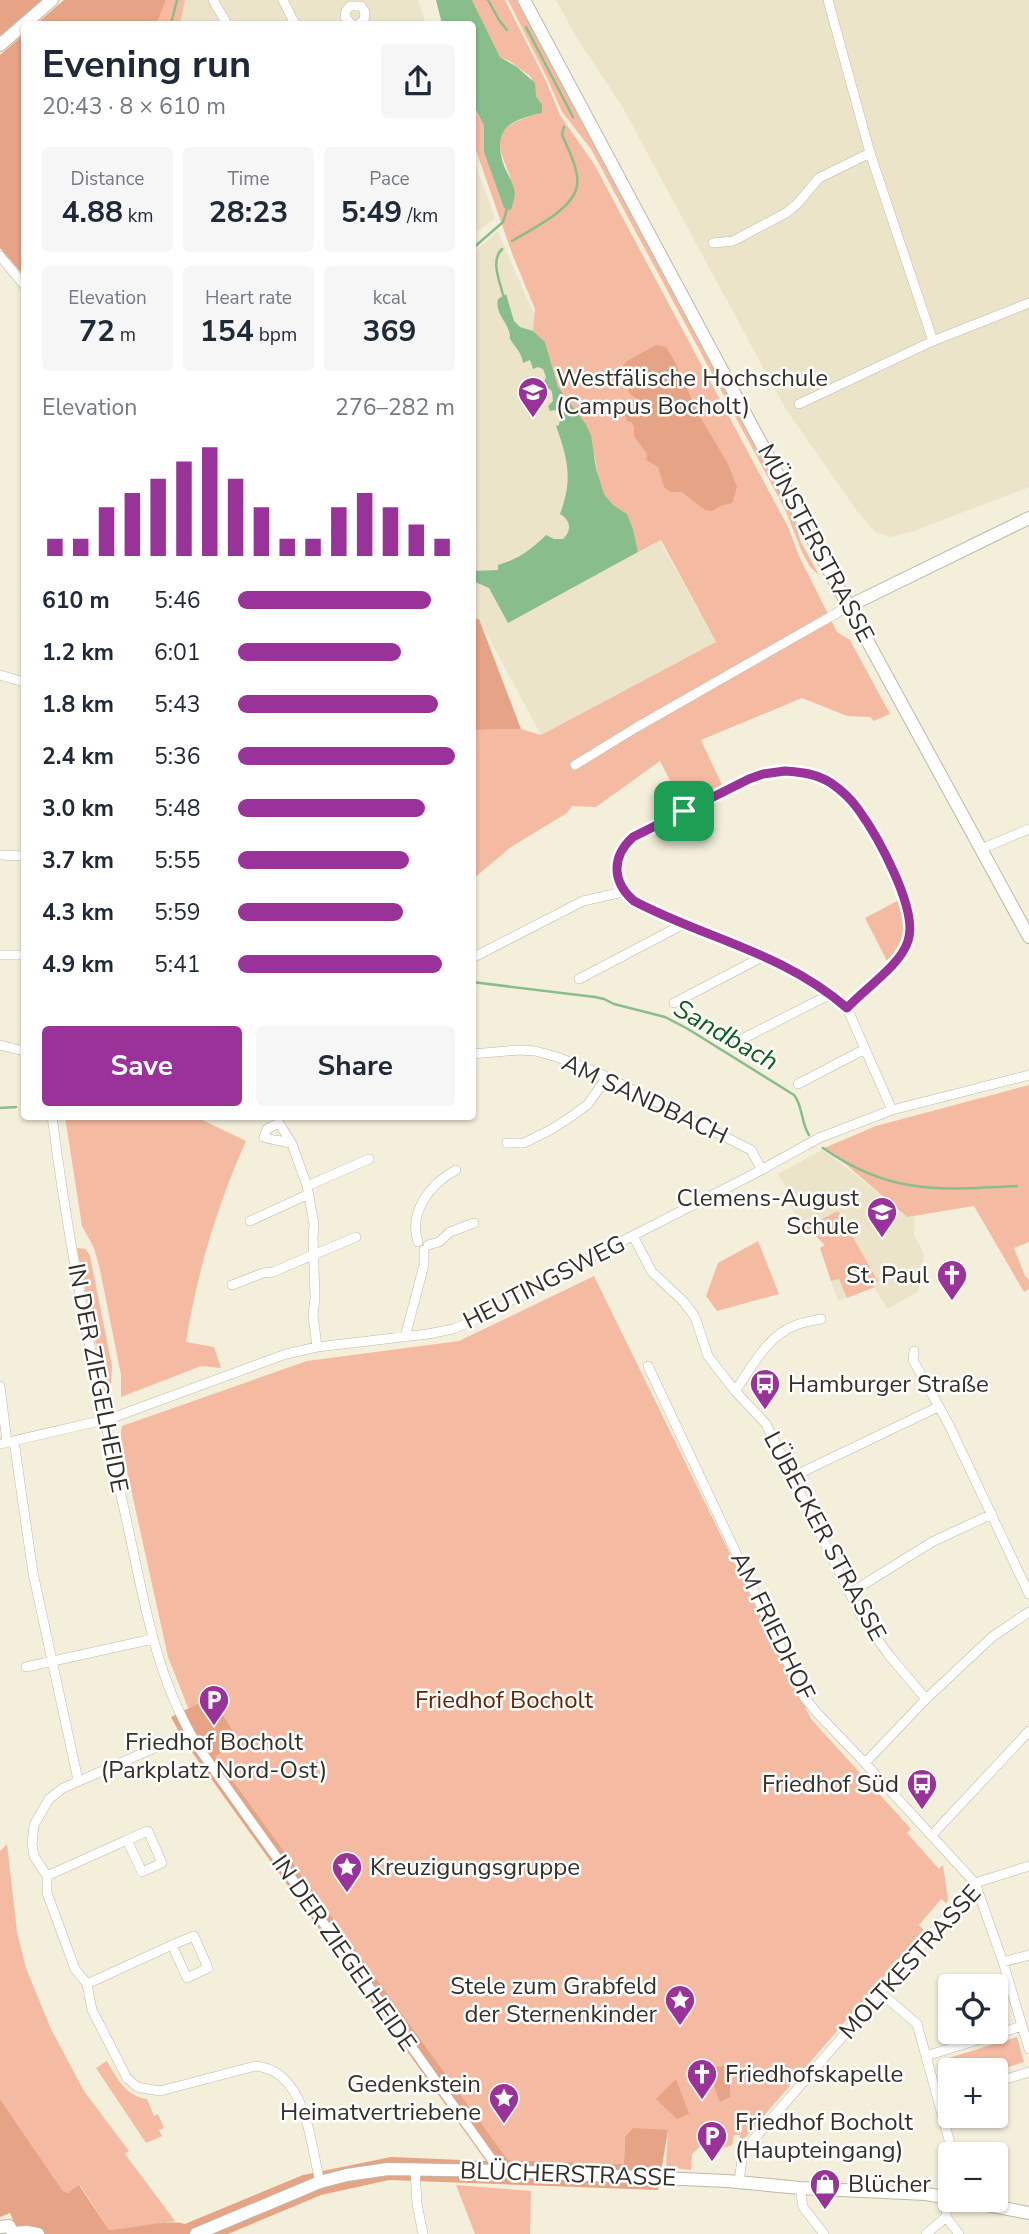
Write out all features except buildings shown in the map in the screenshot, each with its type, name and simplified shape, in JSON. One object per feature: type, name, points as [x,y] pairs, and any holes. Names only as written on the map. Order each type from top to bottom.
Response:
[{"type":"main road","points":[[28,21],[52,0]]},
{"type":"main road","name":"MÜNSTERSTRASSE","points":[[524,0],[1029,937]]},
{"type":"main road","points":[[0,45],[21,27]]},
{"type":"main road","points":[[849,606],[1029,517]]},
{"type":"main road","name":"BLÜCHERSTRASSE","points":[[197,2234],[320,2182],[369,2171],[415,2168],[739,2182],[938,2197]]},
{"type":"main road","name":"BLÜCHERSTRASSE","points":[[1008,2209],[1029,2213]]},
{"type":"main road","points":[[0,2227],[9,2226],[14,2234],[38,2234]]},
{"type":"street","points":[[213,0],[225,21]]},
{"type":"street","points":[[283,0],[294,21]]},
{"type":"street","points":[[828,0],[870,153],[933,341]]},
{"type":"street","points":[[348,21],[345,17],[349,3],[361,6],[365,12],[364,21]]},
{"type":"street","points":[[713,243],[733,241],[786,213],[819,178],[870,153]]},
{"type":"street","points":[[0,256],[21,281]]},
{"type":"street","points":[[799,404],[933,341],[1029,303]]},
{"type":"street","points":[[575,765],[636,727],[849,606]]},
{"type":"street","points":[[0,677],[21,681]]},
{"type":"street","points":[[847,1008],[900,958],[909,941],[911,928],[909,908],[900,886],[866,821],[849,797],[826,780],[812,774],[796,772],[763,774],[633,837],[620,854],[617,874],[623,892],[634,901],[786,966],[831,993],[847,1008],[892,1110]]},
{"type":"street","points":[[981,849],[1029,829]]},
{"type":"street","points":[[0,855],[21,856]]},
{"type":"street","points":[[476,956],[583,901],[623,892]]},
{"type":"street","points":[[579,979],[683,922]]},
{"type":"street","points":[[0,955],[21,955]]},
{"type":"street","points":[[674,1003],[764,956]]},
{"type":"street","points":[[738,1041],[831,993]]},
{"type":"street","points":[[0,1045],[21,1050]]},
{"type":"street","points":[[798,1084],[865,1049]]},
{"type":"street","name":"AM SANDBACH","points":[[476,1054],[535,1051],[607,1077],[751,1150],[762,1170]]},
{"type":"street","name":"HEUTINGSWEG","points":[[7,1443],[105,1420],[286,1354],[317,1347],[453,1329],[477,1319],[819,1138],[892,1110],[1029,1075]]},
{"type":"street","points":[[507,1143],[524,1143],[572,1116],[588,1104],[607,1077]]},
{"type":"street","name":"IN DER ZIEGELHEIDE","points":[[53,1120],[65,1214],[105,1420],[153,1639],[189,1733],[500,2171]]},
{"type":"street","points":[[292,1144],[308,1190],[314,1224],[313,1315],[317,1347]]},
{"type":"street","points":[[250,1221],[369,1158]]},
{"type":"street","points":[[405,1337],[425,1265],[423,1246],[415,1233],[417,1219],[433,1185],[456,1170]]},
{"type":"street","points":[[423,1246],[439,1242],[450,1231],[474,1223]]},
{"type":"street","name":"LÜBECKER STRASSE","points":[[633,1236],[652,1272],[684,1302],[695,1317],[708,1356],[735,1391],[766,1424],[875,1638],[926,1699]]},
{"type":"street","points":[[232,1285],[273,1272],[356,1237]]},
{"type":"street","points":[[735,1391],[759,1357],[785,1330],[821,1319]]},
{"type":"street","points":[[914,1351],[913,1360],[992,1514],[1029,1594]]},
{"type":"street","name":"AM FRIEDHOF","points":[[648,1366],[804,1697],[975,1883]]},
{"type":"street","points":[[0,1386],[7,1443],[78,1780]]},
{"type":"street","points":[[794,1476],[938,1407]]},
{"type":"street","points":[[850,1593],[932,1542],[992,1514]]},
{"type":"street","points":[[865,1763],[926,1699],[992,1637],[1029,1612]]},
{"type":"street","points":[[26,1667],[153,1639]]},
{"type":"street","points":[[932,1835],[1029,1731]]},
{"type":"street","points":[[189,1733],[63,1788],[49,1800],[34,1825],[34,1856],[47,1876],[47,1893],[75,1969],[87,1984],[92,2010],[127,2078],[137,2087],[160,2091],[255,2066],[279,2073],[300,2103],[320,2182]]},
{"type":"street","points":[[47,1876],[148,1830],[162,1863],[142,1872],[128,1840]]},
{"type":"street","name":"MOLTKESTRASSE","points":[[739,2182],[743,2152],[975,1883],[1029,1866]]},
{"type":"street","points":[[975,1883],[1029,2047]]},
{"type":"street","points":[[87,1984],[172,1945],[194,1936],[208,1968],[187,1978],[172,1945]]},
{"type":"street","points":[[1003,1962],[1029,1955]]},
{"type":"street","points":[[881,1993],[916,2024],[938,2100]]},
{"type":"street","points":[[926,2056],[1022,2026]]},
{"type":"street","points":[[1008,2078],[1029,2072]]},
{"type":"street","points":[[415,2168],[417,2204],[423,2234]]},
{"type":"street","points":[[800,2188],[803,2207],[824,2234]]},
{"type":"street","points":[[926,2234],[946,2217],[948,2212]]},
{"type":"street","points":[[946,2217],[959,2234]]},
{"type":"shaded area","points":[[0,0],[42,0],[0,36]]},
{"type":"shaded area","points":[[64,0],[166,0],[158,21],[40,21]]},
{"type":"shaded area","points":[[185,0],[418,0],[425,21],[181,21]]},
{"type":"shaded area","points":[[436,0],[472,0],[500,57],[517,67],[535,83],[542,113],[514,122],[507,127],[500,141],[503,163],[515,192],[511,210],[504,208],[484,152],[484,126],[476,110],[476,21],[441,21]]},
{"type":"shaded area","points":[[556,0],[1029,0],[1029,487],[914,531],[890,537],[875,532],[857,511],[785,408],[623,108],[575,35]]},
{"type":"shaded area","points":[[21,37],[21,272],[0,248],[0,55]]},
{"type":"shaded area","points":[[476,166],[495,218],[476,233]]},
{"type":"shaded area","name":"Westfälische Hochschule (Campus Bocholt)","points":[[498,231],[527,299],[716,643],[541,735],[476,616],[476,250]]},
{"type":"shaded area","points":[[506,294],[514,321],[520,327],[533,331],[545,342],[558,387],[591,435],[596,469],[604,494],[613,505],[627,514],[638,552],[508,623],[489,588],[476,582],[476,571],[498,570],[498,565],[524,553],[546,535],[563,539],[569,529],[568,522],[560,514],[568,480],[564,449],[556,426],[559,425],[561,416],[555,410],[550,411],[548,406],[553,401],[550,389],[541,389],[540,385],[546,377],[543,369],[533,369],[530,360],[523,363],[510,338],[497,304],[498,299]]},
{"type":"shaded area","points":[[656,345],[666,347],[698,413],[728,464],[737,487],[732,503],[712,511],[705,510],[682,492],[670,492],[664,487],[658,467],[646,460],[647,454],[634,436],[634,427],[627,421],[624,411],[625,404],[637,399],[630,394],[620,370],[627,361]]},
{"type":"shaded area","points":[[476,618],[479,619],[521,729],[476,730]]},
{"type":"shaded area","points":[[822,1150],[907,1217],[915,1216],[914,1235],[924,1254],[918,1292],[887,1309],[874,1287],[838,1301],[820,1248],[825,1245],[798,1219],[788,1201],[787,1189],[778,1174]]},
{"type":"shaded area","points":[[212,1697],[240,1743],[215,1756],[508,2160],[624,2164],[625,2137],[633,2128],[668,2130],[658,2190],[389,2180],[321,2195],[228,2234],[17,2234],[10,2213],[0,2217],[0,2099],[63,2191],[68,2193],[79,2185],[109,2230],[159,2223],[185,2224],[303,2175],[391,2157],[486,2161],[184,1741],[171,1717]]},
{"type":"shaded area","points":[[730,2066],[730,2097],[720,2102],[707,2067]]},
{"type":"shaded area","points":[[676,2079],[689,2114],[677,2119],[656,2099]]},
{"type":"green space","points":[[166,0],[185,0],[181,21],[158,21]]},
{"type":"green space","points":[[472,0],[505,0],[560,115],[594,164],[788,527],[799,556],[837,632],[850,640],[890,714],[874,721],[870,717],[847,716],[802,698],[701,740],[723,787],[684,808],[660,761],[596,807],[572,806],[567,813],[511,847],[476,876],[476,730],[521,729],[541,735],[716,642],[661,540],[638,552],[627,514],[613,505],[604,494],[598,480],[595,456],[575,410],[558,387],[545,342],[533,331],[535,309],[513,256],[476,151],[476,111],[484,126],[484,152],[504,207],[511,210],[511,179],[499,141],[504,130],[517,121],[542,113],[542,105],[536,96],[531,77],[500,57]]},
{"type":"green space","points":[[508,0],[518,0],[791,509],[801,542],[819,575],[810,567],[785,509],[591,149],[562,112]]},
{"type":"green space","points":[[899,900],[905,919],[905,933],[903,940],[887,961],[865,918]]},
{"type":"green space","points":[[1029,1085],[1029,1242],[1014,1248],[1029,1280],[1029,1289],[1024,1292],[974,1206],[907,1217],[842,1161],[822,1149],[876,1126]]},
{"type":"green space","points":[[65,1120],[202,1120],[246,1141],[209,1240],[186,1342],[214,1347],[221,1368],[201,1366],[121,1397],[121,1375],[100,1270],[94,1248],[82,1226]]},
{"type":"green space","points":[[838,1211],[878,1281],[873,1283],[875,1287],[847,1298],[839,1279],[831,1281],[820,1248],[825,1245],[806,1227]]},
{"type":"green space","points":[[758,1241],[779,1294],[717,1311],[706,1296],[718,1263]]},
{"type":"green space","points":[[77,1248],[86,1249],[90,1256],[112,1366],[110,1401],[107,1402]]},
{"type":"green space","name":"Friedhof Bocholt","points":[[594,1276],[811,1719],[911,1829],[907,1833],[939,1869],[943,1865],[948,1900],[946,1903],[941,1899],[919,1925],[924,1930],[743,2140],[740,2142],[740,2135],[734,2135],[732,2145],[712,2153],[702,2145],[692,2154],[691,2170],[666,2167],[668,2130],[625,2137],[624,2164],[508,2160],[215,1756],[212,1697],[189,1710],[168,1657],[120,1439],[122,1426],[307,1361],[459,1341]]},
{"type":"green space","points":[[7,1844],[17,1932],[26,1968],[51,2029],[84,2091],[129,2151],[125,2154],[175,2221],[109,2230],[80,2185],[68,2193],[63,2191],[0,2099],[0,1851]]},
{"type":"green space","points":[[1017,2037],[1024,2062],[1008,2067],[1008,2058],[949,2058],[994,2044],[1008,2044],[1008,2040]]},
{"type":"green space","points":[[107,2061],[128,2090],[147,2099],[154,2116],[158,2114],[164,2128],[159,2130],[162,2136],[146,2143],[96,2068]]},
{"type":"green space","points":[[456,2185],[531,2191],[530,2234],[475,2234]]},
{"type":"waterway","points":[[172,21],[177,0]]},
{"type":"waterway","points":[[488,0],[507,30]]},
{"type":"waterway","points":[[526,27],[573,117]]},
{"type":"waterway","points":[[512,241],[560,211],[574,195],[577,173],[562,134],[564,127]]},
{"type":"waterway","points":[[476,246],[503,222],[507,209]]},
{"type":"waterway","points":[[502,249],[496,265],[503,295]]},
{"type":"waterway","name":"Sandbach","points":[[476,982],[595,997],[665,1017],[794,1095],[809,1135]]},
{"type":"waterway","name":"Sandbach","points":[[0,1108],[16,1107]]},
{"type":"waterway","name":"Sandbach","points":[[823,1148],[847,1163],[893,1182],[939,1188],[1017,1186]]},
{"type":"place","name":"Westfälische Hochschule (Campus Bocholt)","points":[[533,419]]},
{"type":"place","name":"Clemens-August Schule","points":[[882,1239]]},
{"type":"place","name":"St. Paul","points":[[952,1302]]},
{"type":"place","name":"Hamburger Straße","points":[[765,1411]]},
{"type":"place","name":"Friedhof Bocholt (Parkplatz Nord-Ost)","points":[[214,1727]]},
{"type":"place","name":"Friedhof Süd","points":[[922,1811]]},
{"type":"place","name":"Kreuzigungsgruppe","points":[[347,1894]]},
{"type":"place","name":"Stele zum Grabfeld der Sternenkinder","points":[[680,2027]]},
{"type":"place","name":"Friedhofskapelle","points":[[702,2101]]},
{"type":"place","name":"Gedenkstein Heimatvertriebene","points":[[504,2125]]},
{"type":"place","name":"Friedhof Bocholt (Haupteingang)","points":[[712,2163]]},
{"type":"place","name":"Blücher","points":[[825,2211]]},
{"type":"route","points":[[796,772],[812,774],[826,780],[849,797],[858,808],[900,886],[909,908],[911,928],[909,941],[900,958],[847,1008],[831,993],[778,962],[634,901],[623,892],[617,874],[617,864],[626,843],[684,811],[763,774],[796,772]]}]
